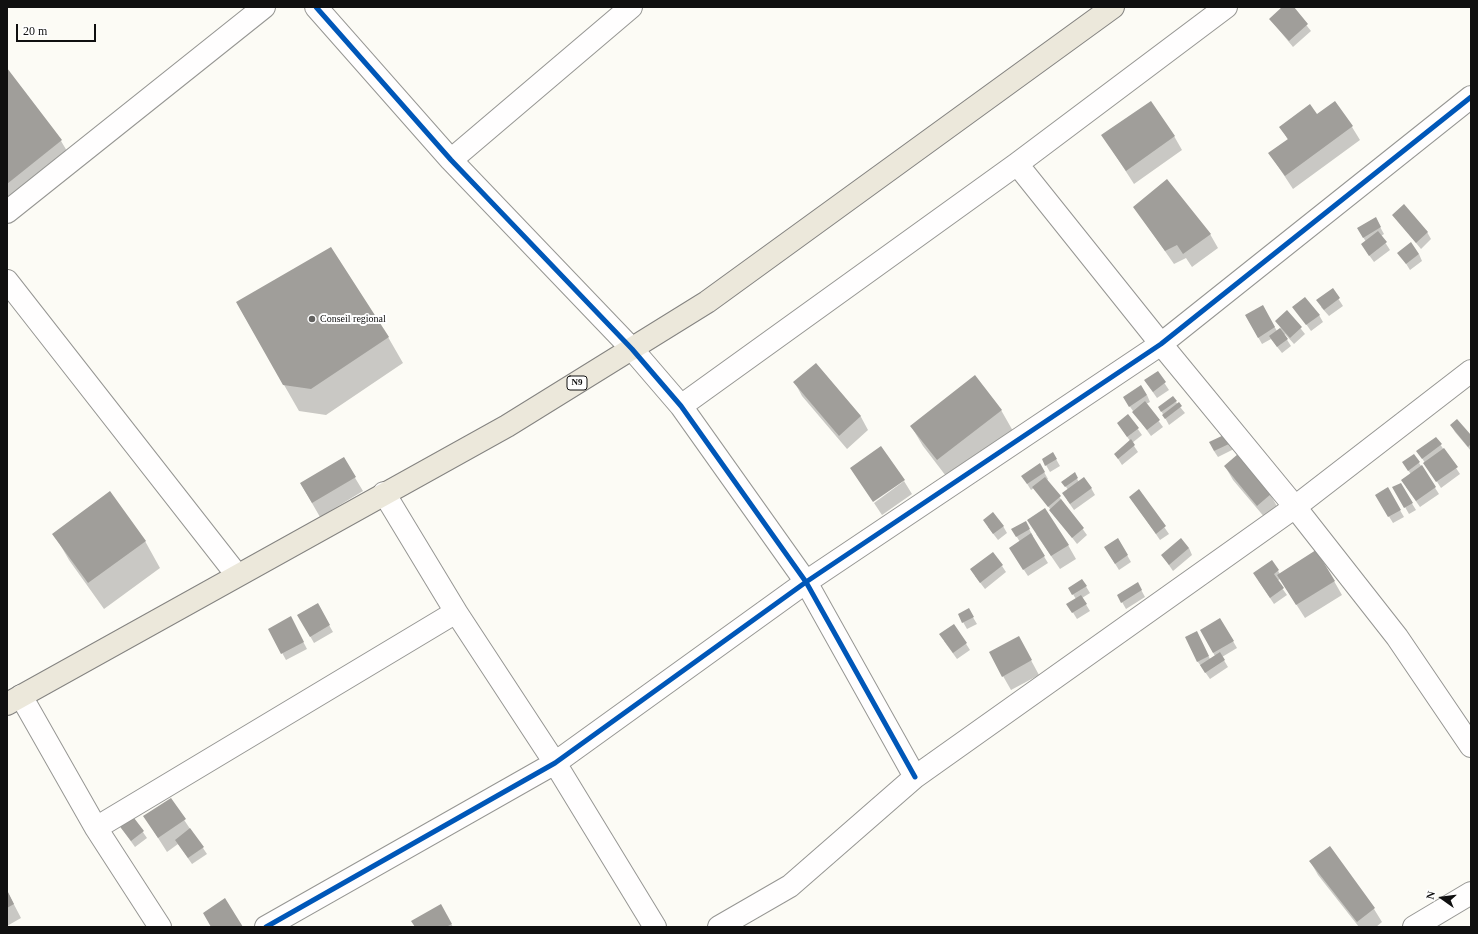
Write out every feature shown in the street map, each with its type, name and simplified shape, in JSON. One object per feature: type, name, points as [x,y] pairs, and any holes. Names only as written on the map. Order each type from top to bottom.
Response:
[{"type":"main road","name":"N9","points":[[14,700],[507,426],[707,302],[1113,7]]},
{"type":"street","points":[[7,212],[264,7]]},
{"type":"street","points":[[316,7],[451,160],[632,349],[681,406],[806,582],[915,777]]},
{"type":"street","points":[[451,160],[631,7]]},
{"type":"street","points":[[681,406],[1017,164],[1226,7]]},
{"type":"street","points":[[266,927],[555,763],[806,582],[1161,344],[1471,97]]},
{"type":"street","points":[[1017,164],[1161,344],[1295,507],[1397,637],[1471,746]]},
{"type":"street","points":[[7,281],[237,575]]},
{"type":"street","points":[[719,927],[790,886],[915,777],[1295,507],[1471,371]]},
{"type":"street","points":[[384,493],[456,612],[555,763],[656,927]]},
{"type":"street","points":[[96,828],[456,612]]},
{"type":"street","points":[[14,700],[160,927]]},
{"type":"street","points":[[1414,927],[1471,893]]},
{"type":"building","points":[[1282,7],[1294,7],[1308,24],[1289,41],[1269,19]]},
{"type":"building","points":[[7,68],[62,140],[7,184]]},
{"type":"building","points":[[1151,101],[1175,136],[1126,171],[1101,135]]},
{"type":"building","points":[[1335,101],[1353,126],[1285,176],[1268,153],[1288,139],[1279,127],[1310,104],[1317,114]]},
{"type":"building","points":[[1167,179],[1211,234],[1183,254],[1177,245],[1165,251],[1133,207]]},
{"type":"building","points":[[1404,204],[1428,232],[1416,243],[1392,215]]},
{"type":"building","points":[[1376,217],[1381,227],[1363,238],[1357,228]]},
{"type":"building","points":[[1378,231],[1387,242],[1369,256],[1361,244]]},
{"type":"building","points":[[1411,242],[1419,254],[1406,264],[1397,253]]},
{"type":"building","name":"Conseil regional","points":[[331,247],[389,337],[311,389],[283,385],[236,302]]},
{"type":"building","points":[[1333,288],[1340,298],[1324,310],[1316,300]]},
{"type":"building","points":[[1305,297],[1320,315],[1306,325],[1292,307]]},
{"type":"building","points":[[1263,305],[1275,327],[1258,338],[1245,315]]},
{"type":"building","points":[[1287,310],[1302,327],[1290,338],[1275,321]]},
{"type":"building","points":[[1280,328],[1288,339],[1277,347],[1269,336]]},
{"type":"building","points":[[816,363],[861,416],[839,436],[793,382]]},
{"type":"building","points":[[1158,371],[1166,382],[1153,392],[1144,380]]},
{"type":"building","points":[[975,375],[1002,410],[937,460],[910,426]]},
{"type":"building","points":[[1141,385],[1147,395],[1129,407],[1123,397]]},
{"type":"building","points":[[1173,396],[1177,401],[1161,412],[1158,407]]},
{"type":"building","points":[[1145,401],[1160,420],[1147,430],[1132,412]]},
{"type":"building","points":[[1179,402],[1182,406],[1165,419],[1162,415]]},
{"type":"building","points":[[1128,414],[1139,428],[1127,437],[1117,423]]},
{"type":"building","points":[[1457,419],[1471,435],[1471,444],[1468,447],[1450,425]]},
{"type":"building","points":[[1226,434],[1231,443],[1214,451],[1209,442]]},
{"type":"building","points":[[1436,437],[1442,444],[1422,459],[1416,451]]},
{"type":"building","points":[[1131,439],[1135,445],[1118,459],[1114,454]]},
{"type":"building","points":[[881,446],[905,480],[873,502],[850,468]]},
{"type":"building","points":[[1444,448],[1458,467],[1436,482],[1423,463]]},
{"type":"building","points":[[1053,452],[1057,459],[1045,466],[1042,459]]},
{"type":"building","points":[[1238,454],[1271,494],[1257,506],[1224,466]]},
{"type":"building","points":[[1414,454],[1420,462],[1408,471],[1402,462]]},
{"type":"building","points":[[344,457],[356,477],[312,503],[300,483]]},
{"type":"building","points":[[1040,463],[1045,472],[1027,484],[1021,476]]},
{"type":"building","points":[[1422,465],[1436,487],[1416,501],[1401,480]]},
{"type":"building","points":[[1075,472],[1078,478],[1065,487],[1061,482]]},
{"type":"building","points":[[1045,477],[1061,496],[1048,507],[1032,487]]},
{"type":"building","points":[[1084,477],[1092,488],[1070,504],[1062,493]]},
{"type":"building","points":[[1401,483],[1413,503],[1404,508],[1392,487]]},
{"type":"building","points":[[1388,487],[1401,510],[1388,517],[1375,495]]},
{"type":"building","points":[[1139,489],[1166,526],[1156,534],[1129,497]]},
{"type":"building","points":[[110,491],[146,541],[88,583],[52,534]]},
{"type":"building","points":[[1061,499],[1084,528],[1072,538],[1049,510]]},
{"type":"building","points":[[1045,508],[1069,545],[1051,556],[1027,520]]},
{"type":"building","points":[[993,512],[1004,526],[993,534],[983,520]]},
{"type":"building","points":[[1026,521],[1030,529],[1016,537],[1011,529]]},
{"type":"building","points":[[1031,533],[1045,556],[1023,570],[1009,548]]},
{"type":"building","points":[[1118,538],[1128,555],[1115,564],[1104,547]]},
{"type":"building","points":[[1181,538],[1189,548],[1169,565],[1161,555]]},
{"type":"building","points":[[1316,550],[1335,581],[1296,605],[1277,575]]},
{"type":"building","points":[[993,552],[1003,565],[980,583],[970,569]]},
{"type":"building","points":[[1272,560],[1279,570],[1274,574],[1284,588],[1270,598],[1253,573]]},
{"type":"building","points":[[1082,579],[1087,586],[1072,595],[1068,588]]},
{"type":"building","points":[[1138,582],[1142,590],[1121,603],[1117,595]]},
{"type":"building","points":[[1081,595],[1087,604],[1072,613],[1066,604]]},
{"type":"building","points":[[318,603],[330,625],[310,637],[297,615]]},
{"type":"building","points":[[969,608],[974,617],[962,623],[958,614]]},
{"type":"building","points":[[291,616],[304,642],[281,654],[268,629]]},
{"type":"building","points":[[1220,618],[1234,641],[1213,653],[1200,630]]},
{"type":"building","points":[[954,624],[967,643],[953,653],[939,634]]},
{"type":"building","points":[[1197,631],[1209,656],[1197,662],[1185,637]]},
{"type":"building","points":[[1019,636],[1032,660],[1002,677],[989,652]]},
{"type":"building","points":[[1220,652],[1225,660],[1205,673],[1200,665]]},
{"type":"building","points":[[171,798],[186,819],[158,838],[143,816]]},
{"type":"building","points":[[131,814],[144,831],[131,841],[118,824]]},
{"type":"building","points":[[190,828],[204,847],[188,858],[175,840]]},
{"type":"building","points":[[1330,846],[1375,908],[1357,922],[1309,861]]},
{"type":"building","points":[[7,890],[14,904],[7,908]]},
{"type":"building","points":[[225,898],[243,927],[211,927],[203,913]]},
{"type":"building","points":[[441,904],[452,924],[446,927],[415,927],[411,921]]},
{"type":"cycle path","points":[[316,7],[451,160],[632,349],[681,406],[806,582],[915,777]]},
{"type":"cycle path","points":[[266,927],[555,763],[806,582],[1161,344],[1471,97]]},
{"type":"place","name":"Conseil regional","points":[[312,319]]}]
